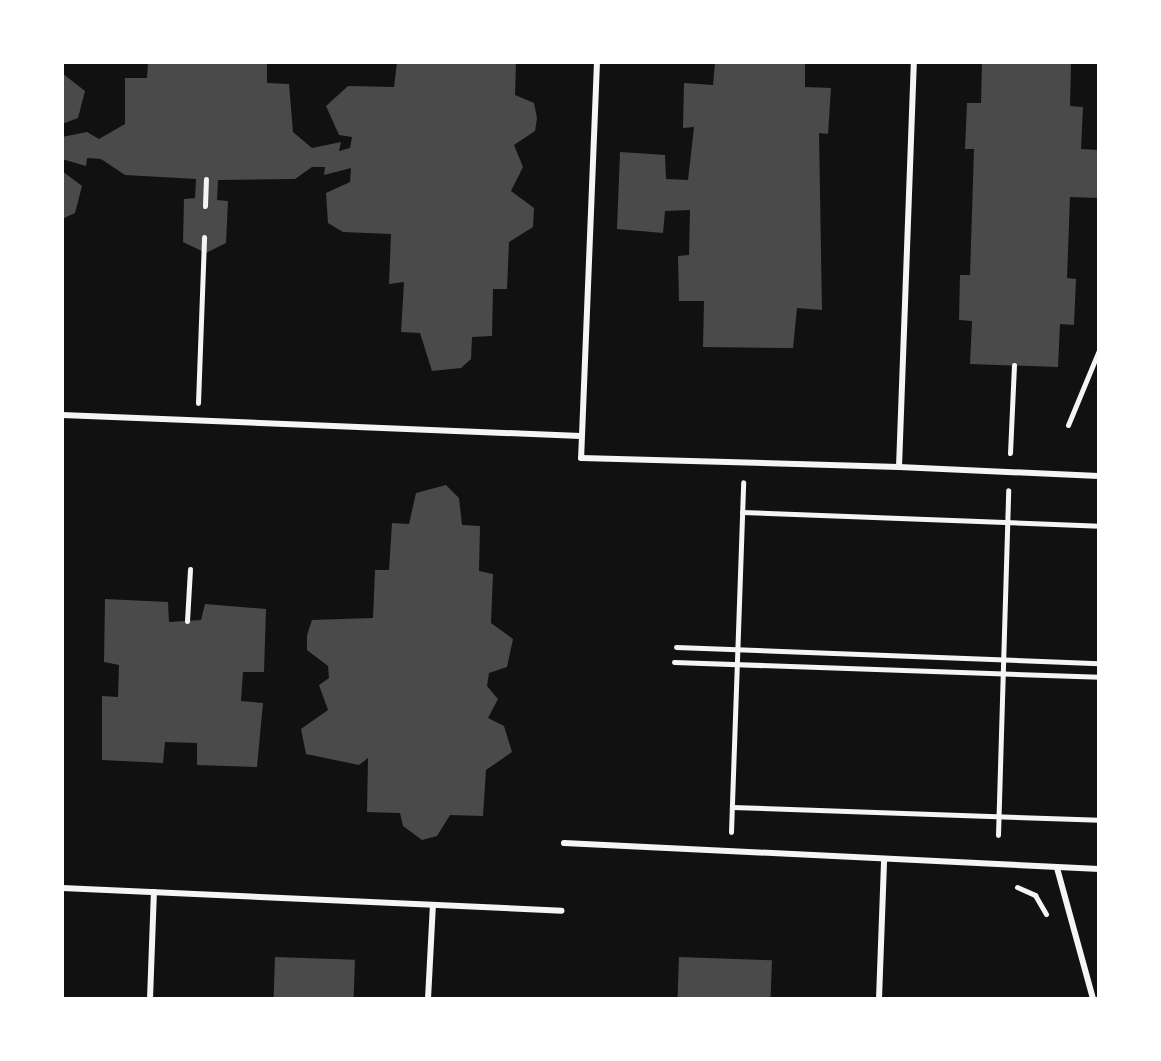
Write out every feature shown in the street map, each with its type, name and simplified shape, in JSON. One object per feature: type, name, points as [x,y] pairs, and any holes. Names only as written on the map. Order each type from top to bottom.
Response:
[{"type":"lane","points":[[597,62],[581,458],[1099,476]]},
{"type":"lane","points":[[899,467],[914,62]]},
{"type":"lane","points":[[62,415],[581,436]]},
{"type":"lane","points":[[564,843],[884,861],[1099,869]]},
{"type":"lane","points":[[879,999],[884,861]]},
{"type":"lane","points":[[1057,868],[1093,999]]},
{"type":"lane","points":[[62,888],[561,911]]},
{"type":"lane","points":[[150,999],[154,892]]},
{"type":"lane","points":[[428,999],[433,905]]},
{"type":"path","points":[[205,206],[206,179]]},
{"type":"path","points":[[198,404],[204,237]]},
{"type":"path","points":[[1068,425],[1099,350]]},
{"type":"path","points":[[1010,458],[1014,365]]},
{"type":"path","points":[[998,835],[1008,489]]},
{"type":"path","points":[[731,822],[742,492]]},
{"type":"path","points":[[742,512],[1099,526]]},
{"type":"path","points":[[187,621],[190,569]]},
{"type":"path","points":[[676,647],[1099,663]]},
{"type":"path","points":[[674,662],[1099,677]]},
{"type":"path","points":[[732,807],[1099,820]]},
{"type":"path","points":[[1006,886],[1035,895],[1049,921]]},
{"type":"building","points":[[148,62],[267,62],[267,83],[289,84],[293,132],[312,148],[341,142],[339,151],[350,148],[352,137],[339,135],[326,106],[348,86],[394,87],[397,62],[516,62],[515,95],[534,103],[537,118],[535,131],[514,145],[523,167],[511,191],[534,208],[533,227],[509,242],[507,289],[493,289],[492,336],[472,337],[471,359],[461,368],[432,371],[420,333],[401,332],[404,282],[389,284],[391,234],[343,232],[328,223],[326,193],[350,182],[351,168],[324,175],[325,167],[312,167],[295,179],[218,180],[217,200],[228,201],[226,243],[206,253],[183,242],[184,199],[195,198],[196,179],[125,175],[101,159],[87,158],[86,166],[62,159],[62,137],[87,132],[99,139],[125,124],[125,78],[147,78]]},
{"type":"building","points":[[715,62],[805,62],[805,87],[831,88],[828,134],[819,133],[822,310],[797,308],[793,348],[703,347],[704,301],[679,301],[678,256],[689,255],[690,210],[665,211],[663,233],[617,229],[620,152],[665,155],[666,179],[688,180],[694,127],[683,128],[684,83],[713,85]]},
{"type":"building","points":[[982,62],[1071,64],[1070,106],[1083,107],[1081,149],[1099,150],[1099,198],[1070,197],[1067,278],[1076,279],[1074,325],[1060,324],[1058,367],[970,364],[972,321],[959,320],[960,275],[970,275],[974,149],[965,149],[967,103],[981,103]]},
{"type":"building","points":[[62,73],[85,91],[78,118],[62,124]]},
{"type":"building","points":[[62,171],[82,186],[75,213],[62,219]]},
{"type":"building","points":[[446,485],[459,498],[462,525],[480,526],[479,571],[493,574],[491,623],[513,639],[507,667],[489,673],[487,686],[498,699],[488,718],[504,726],[512,752],[486,770],[483,816],[450,815],[437,836],[422,840],[403,826],[400,813],[367,812],[368,758],[359,765],[306,754],[301,729],[328,710],[319,685],[329,678],[328,666],[307,650],[307,635],[312,620],[373,618],[375,570],[389,570],[392,523],[409,524],[416,493]]},
{"type":"building","points":[[105,599],[168,602],[169,622],[201,620],[205,604],[266,609],[264,672],[243,672],[241,701],[263,703],[257,767],[197,765],[197,743],[165,742],[163,763],[102,760],[102,696],[118,697],[119,665],[104,662]]},
{"type":"building","points":[[275,957],[355,960],[354,999],[274,999]]},
{"type":"building","points":[[679,957],[772,960],[771,999],[678,999]]}]
